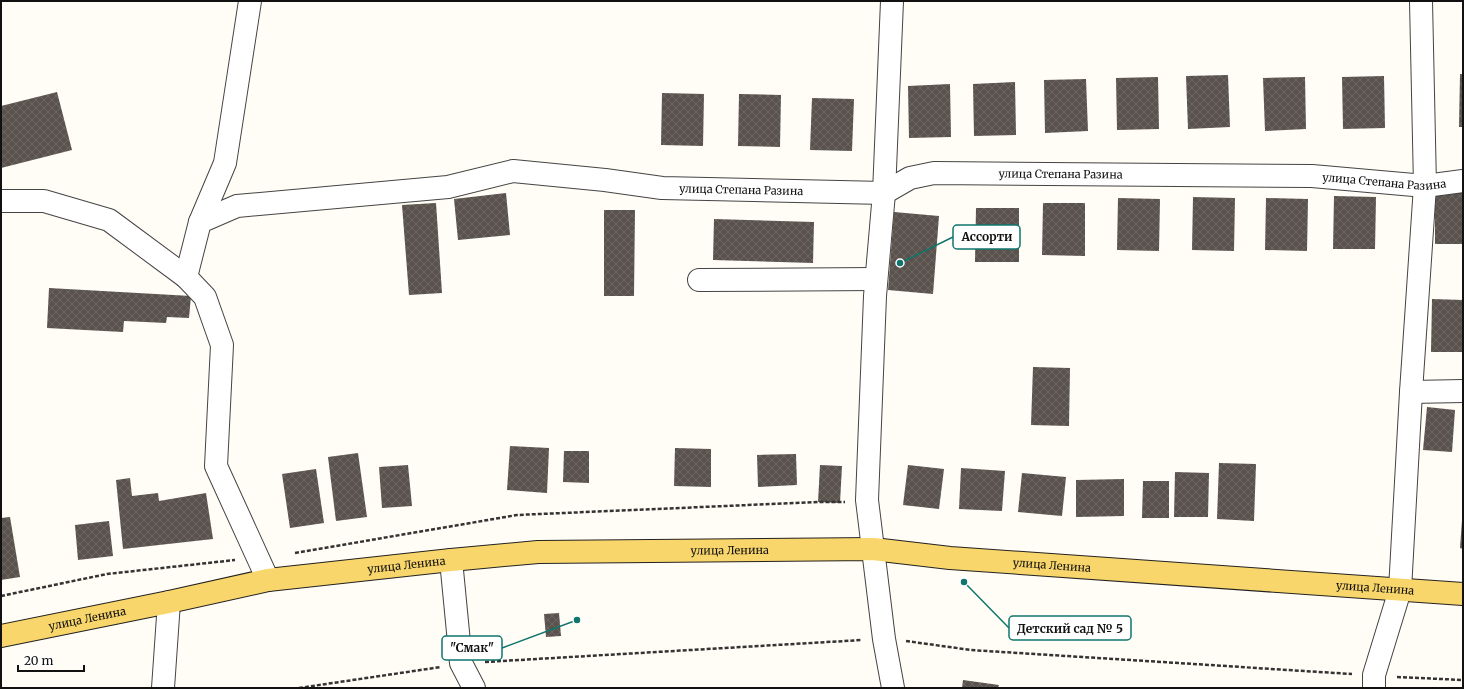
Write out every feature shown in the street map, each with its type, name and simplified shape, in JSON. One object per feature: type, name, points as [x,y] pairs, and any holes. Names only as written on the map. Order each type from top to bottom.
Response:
[{"type":"main road","name":"улица Ленина","points":[[1,636],[169,602],[268,580],[538,552],[873,549],[950,558],[1463,594]]},
{"type":"street","points":[[186,277],[200,222],[225,163],[250,1]]},
{"type":"street","points":[[892,1],[884,193],[876,278],[867,500],[884,639],[893,688]]},
{"type":"street","points":[[1374,688],[1374,675],[1400,590],[1411,392],[1425,186],[1421,1]]},
{"type":"street","name":"улица Степана Разина","points":[[200,222],[236,206],[448,187],[513,171],[605,180],[662,188],[884,193],[910,178],[934,174],[1312,176],[1425,186],[1463,181]]},
{"type":"street","points":[[1,201],[44,201],[109,220],[186,277],[205,297],[222,345],[216,466],[268,580]]},
{"type":"street","points":[[699,280],[876,278]]},
{"type":"street","points":[[1411,392],[1463,391]]},
{"type":"street","points":[[451,560],[461,664],[474,688]]},
{"type":"street","points":[[163,688],[169,602]]},
{"type":"path","points":[[291,554],[516,514],[818,502],[840,503],[867,500]]},
{"type":"path","points":[[1,596],[107,574],[258,558]]},
{"type":"building","points":[[1460,74],[1463,74],[1463,127],[1459,127]]},
{"type":"building","points":[[1228,75],[1230,127],[1188,129],[1186,76]]},
{"type":"building","points":[[1384,76],[1385,128],[1343,129],[1342,77]]},
{"type":"building","points":[[1158,77],[1159,129],[1117,130],[1116,78]]},
{"type":"building","points":[[1305,77],[1306,129],[1265,131],[1263,78]]},
{"type":"building","points":[[1086,79],[1088,131],[1045,133],[1044,80]]},
{"type":"building","points":[[1015,82],[1016,135],[974,136],[973,84]]},
{"type":"building","points":[[950,84],[951,137],[909,138],[908,86]]},
{"type":"building","points":[[57,92],[72,150],[1,168],[1,106]]},
{"type":"building","points":[[662,93],[704,94],[703,146],[661,145]]},
{"type":"building","points":[[739,94],[781,95],[780,147],[738,146]]},
{"type":"building","points":[[812,98],[854,99],[852,151],[810,150]]},
{"type":"building","points":[[1435,191],[1463,192],[1463,244],[1435,244]]},
{"type":"building","points":[[506,193],[510,235],[458,240],[454,199]]},
{"type":"building","points":[[1334,196],[1376,197],[1375,249],[1333,249]]},
{"type":"building","points":[[1193,197],[1235,198],[1234,251],[1192,250]]},
{"type":"building","points":[[1118,198],[1160,199],[1159,251],[1117,250]]},
{"type":"building","points":[[1266,198],[1308,199],[1307,251],[1265,250]]},
{"type":"building","points":[[436,203],[442,293],[409,295],[402,205]]},
{"type":"building","points":[[1043,203],[1085,203],[1085,256],[1042,255]]},
{"type":"building","points":[[976,208],[1019,208],[1019,262],[975,262]]},
{"type":"building","points":[[604,210],[635,210],[634,296],[604,296]]},
{"type":"building","points":[[894,212],[939,216],[933,294],[888,290]]},
{"type":"building","points":[[714,219],[814,222],[813,263],[713,260]]},
{"type":"building","points":[[49,288],[191,296],[189,318],[167,317],[166,323],[124,321],[123,332],[47,328]]},
{"type":"building","points":[[1432,299],[1463,300],[1463,352],[1431,352]]},
{"type":"building","points":[[1033,367],[1070,368],[1069,426],[1031,425]]},
{"type":"building","points":[[1427,407],[1455,410],[1452,452],[1423,450]]},
{"type":"building","points":[[510,446],[549,448],[547,493],[507,490]]},
{"type":"building","points":[[675,448],[711,449],[711,487],[674,486]]},
{"type":"building","points":[[564,451],[589,451],[589,483],[563,482]]},
{"type":"building","points":[[358,453],[367,517],[336,521],[328,457]]},
{"type":"building","points":[[796,454],[797,485],[758,487],[757,455]]},
{"type":"building","points":[[1219,463],[1256,464],[1254,521],[1217,519]]},
{"type":"building","points":[[408,465],[412,506],[382,508],[379,467]]},
{"type":"building","points":[[820,465],[842,466],[840,503],[818,502]]},
{"type":"building","points":[[908,465],[944,469],[939,509],[903,505]]},
{"type":"building","points":[[961,468],[1005,471],[1002,511],[959,509]]},
{"type":"building","points":[[316,469],[324,523],[290,528],[282,474]]},
{"type":"building","points":[[1175,472],[1209,473],[1208,517],[1174,517]]},
{"type":"building","points":[[1022,473],[1066,477],[1062,516],[1018,512]]},
{"type":"building","points":[[130,478],[132,496],[158,493],[159,501],[206,493],[213,539],[123,549],[116,480]]},
{"type":"building","points":[[1124,479],[1124,516],[1076,517],[1076,480]]},
{"type":"building","points":[[1143,481],[1169,481],[1169,518],[1142,518]]},
{"type":"building","points":[[10,517],[20,577],[1,580],[1,518]]},
{"type":"building","points":[[1463,520],[1463,549],[1460,548]]},
{"type":"building","points":[[109,521],[113,556],[78,560],[75,525]]},
{"type":"building","points":[[559,613],[561,636],[546,637],[544,614]]},
{"type":"building","points":[[963,680],[999,685],[998,688],[962,688]]},
{"type":"place","name":"Ассорти","points":[[900,263]]},
{"type":"place","name":"Детский сад № 5","points":[[964,582]]},
{"type":"place","name":"\"Смак\"","points":[[577,620]]}]
